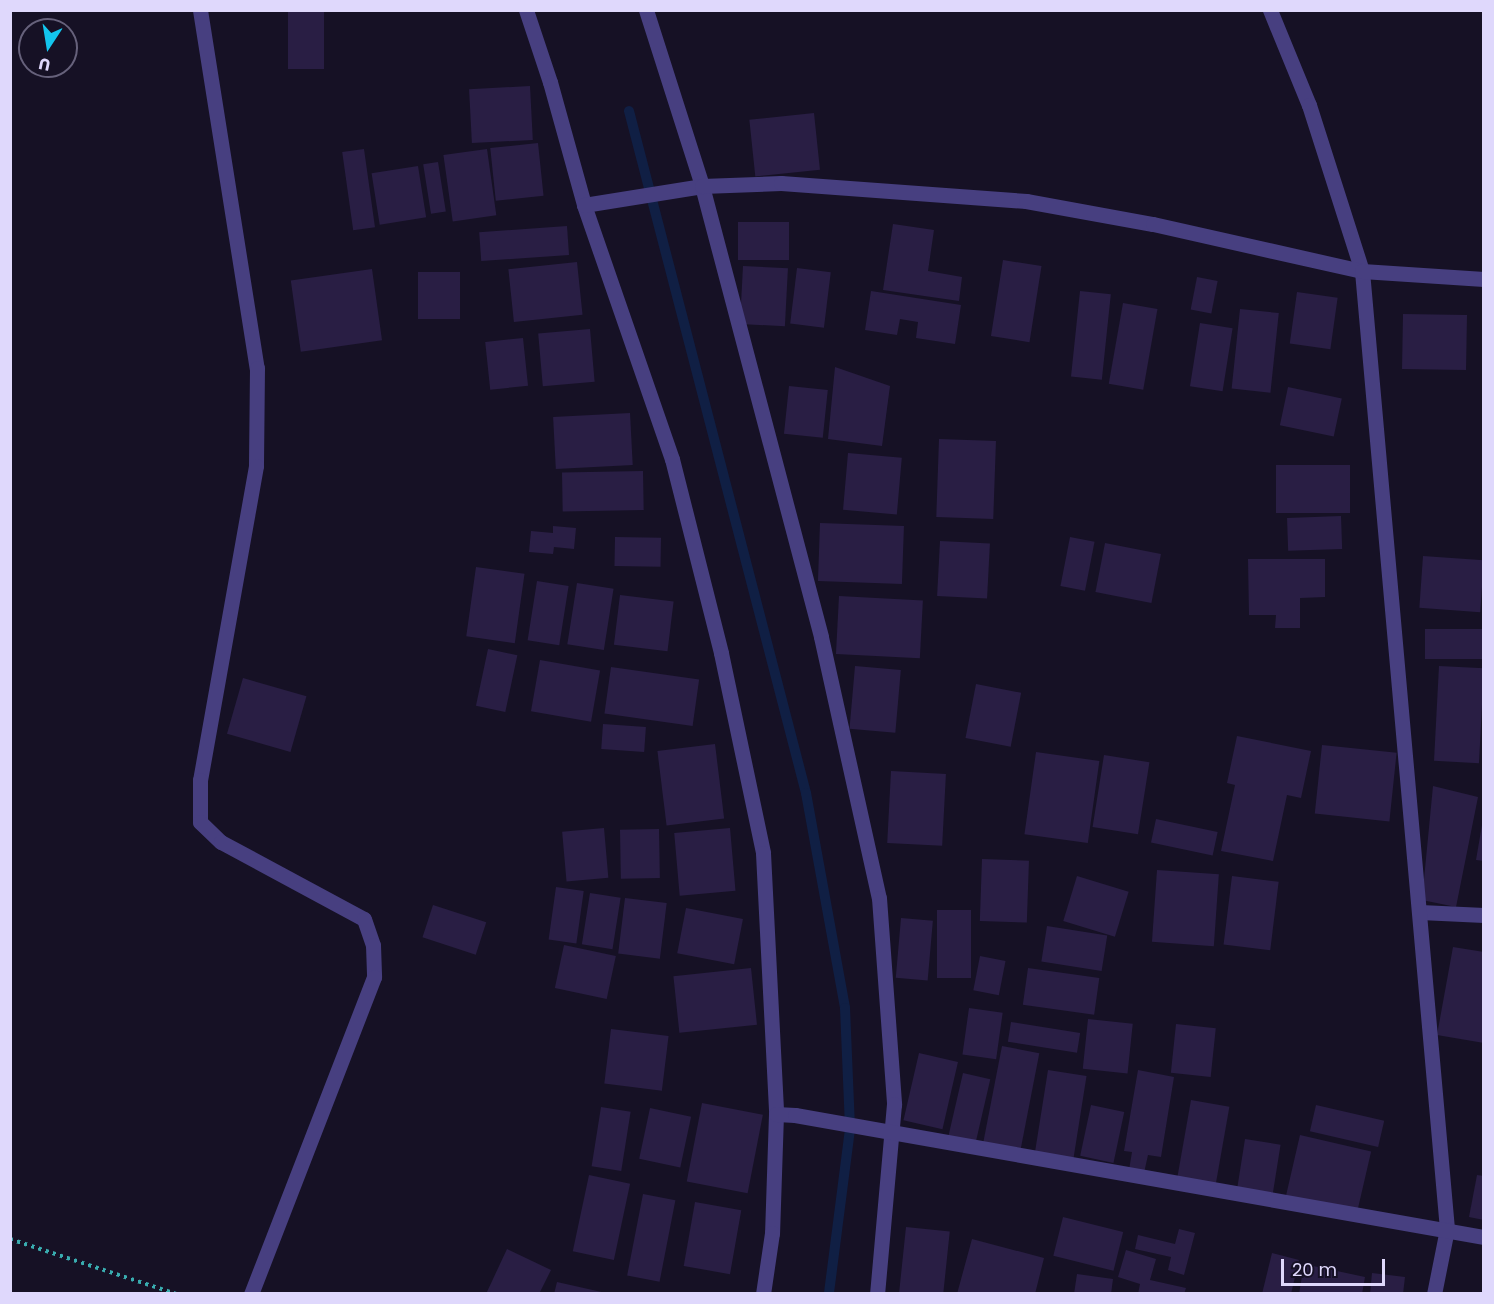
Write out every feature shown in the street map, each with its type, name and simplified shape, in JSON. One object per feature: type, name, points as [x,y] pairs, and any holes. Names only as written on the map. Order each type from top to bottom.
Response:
[{"type":"street","points":[[200,10],[257,368],[256,466],[200,780],[200,822],[221,842],[364,919],[373,945],[374,977],[251,1293]]},
{"type":"street","points":[[526,10],[550,82],[584,205],[672,459],[723,664],[763,853],[777,1114],[772,1233],[763,1293]]},
{"type":"street","points":[[646,10],[702,186],[821,637],[879,898],[894,1104],[877,1293]]},
{"type":"street","points":[[1270,10],[1309,105],[1362,271],[1447,1229],[1434,1293]]},
{"type":"street","points":[[584,205],[702,186],[781,183],[1026,201],[1153,224],[1362,271],[1484,279]]},
{"type":"street","points":[[1420,912],[1484,915]]},
{"type":"street","points":[[777,1114],[893,1132],[1484,1237]]},
{"type":"path","points":[[10,1239],[176,1293]]},
{"type":"building","points":[[288,11],[324,11],[324,69],[288,69]]},
{"type":"building","points":[[530,86],[533,140],[472,143],[469,89]]},
{"type":"building","points":[[814,113],[820,170],[755,176],[749,120]]},
{"type":"building","points":[[538,143],[544,196],[496,201],[490,148]]},
{"type":"building","points":[[364,149],[375,227],[353,230],[342,152]]},
{"type":"building","points":[[487,149],[496,215],[453,221],[443,155]]},
{"type":"building","points":[[438,162],[446,211],[431,214],[423,164]]},
{"type":"building","points":[[418,166],[426,217],[380,225],[372,173]]},
{"type":"building","points":[[738,222],[789,222],[789,260],[738,260]]},
{"type":"building","points":[[893,224],[934,230],[928,271],[962,277],[959,301],[883,290]]},
{"type":"building","points":[[567,226],[569,255],[481,261],[479,232]]},
{"type":"building","points":[[1003,260],[1042,266],[1029,342],[991,336]]},
{"type":"building","points":[[577,262],[583,315],[514,322],[508,269]]},
{"type":"building","points":[[743,266],[788,268],[785,326],[740,324]]},
{"type":"building","points":[[797,268],[831,272],[824,328],[790,324]]},
{"type":"building","points":[[372,269],[382,340],[301,352],[291,280]]},
{"type":"building","points":[[418,272],[460,272],[460,319],[418,319]]},
{"type":"building","points":[[1197,277],[1218,281],[1211,313],[1191,309]]},
{"type":"building","points":[[871,291],[961,305],[955,344],[916,338],[918,322],[900,319],[897,335],[865,330]]},
{"type":"building","points":[[1080,291],[1111,294],[1102,380],[1071,377]]},
{"type":"building","points":[[1297,292],[1338,298],[1330,349],[1290,343]]},
{"type":"building","points":[[1123,303],[1157,309],[1143,390],[1109,384]]},
{"type":"building","points":[[1240,309],[1279,313],[1270,393],[1232,389]]},
{"type":"building","points":[[1403,314],[1467,315],[1466,370],[1402,369]]},
{"type":"building","points":[[1200,323],[1233,328],[1223,391],[1190,386]]},
{"type":"building","points":[[590,329],[595,382],[543,386],[538,334]]},
{"type":"building","points":[[523,338],[528,386],[490,390],[485,342]]},
{"type":"building","points":[[835,367],[890,386],[882,446],[828,439]]},
{"type":"building","points":[[789,386],[828,390],[823,438],[784,434]]},
{"type":"building","points":[[1288,387],[1342,398],[1334,437],[1280,425]]},
{"type":"building","points":[[630,413],[633,465],[556,469],[553,417]]},
{"type":"building","points":[[939,439],[996,441],[993,519],[936,517]]},
{"type":"building","points":[[848,453],[902,458],[897,514],[843,510]]},
{"type":"building","points":[[1276,465],[1350,465],[1350,513],[1276,513]]},
{"type":"building","points":[[643,471],[644,510],[563,511],[562,472]]},
{"type":"building","points":[[1341,516],[1342,549],[1288,551],[1287,518]]},
{"type":"building","points":[[820,523],[904,526],[902,584],[818,581]]},
{"type":"building","points":[[553,526],[576,528],[574,549],[554,547],[553,554],[529,552],[531,531],[553,533]]},
{"type":"building","points":[[615,537],[661,538],[660,567],[614,566]]},
{"type":"building","points":[[1070,537],[1095,542],[1085,591],[1060,586]]},
{"type":"building","points":[[940,541],[990,544],[987,599],[937,596]]},
{"type":"building","points":[[1105,543],[1161,554],[1151,603],[1095,592]]},
{"type":"building","points":[[1423,556],[1484,560],[1480,612],[1419,608]]},
{"type":"building","points":[[1248,559],[1325,559],[1325,597],[1300,598],[1300,628],[1275,628],[1276,615],[1249,615]]},
{"type":"building","points":[[476,567],[525,574],[515,643],[466,636]]},
{"type":"building","points":[[537,581],[569,586],[559,645],[528,640]]},
{"type":"building","points":[[577,583],[614,589],[604,650],[567,644]]},
{"type":"building","points":[[620,595],[674,602],[668,651],[614,645]]},
{"type":"building","points":[[839,596],[923,600],[920,658],[836,654]]},
{"type":"building","points":[[1425,629],[1484,629],[1484,659],[1425,659]]},
{"type":"building","points":[[488,649],[517,655],[505,712],[476,706]]},
{"type":"building","points":[[540,660],[600,671],[591,722],[531,711]]},
{"type":"building","points":[[855,666],[901,670],[895,733],[850,729]]},
{"type":"building","points":[[1439,666],[1484,668],[1479,763],[1434,761]]},
{"type":"building","points":[[611,667],[699,679],[693,726],[604,714]]},
{"type":"building","points":[[243,678],[306,696],[290,752],[227,734]]},
{"type":"building","points":[[976,684],[1021,693],[1011,747],[966,738]]},
{"type":"building","points":[[603,724],[646,727],[644,752],[601,749]]},
{"type":"building","points":[[1237,736],[1311,751],[1301,798],[1287,795],[1273,861],[1221,851],[1235,785],[1227,783]]},
{"type":"building","points":[[715,744],[724,818],[667,826],[657,751]]},
{"type":"building","points":[[1322,745],[1397,753],[1389,821],[1315,814]]},
{"type":"building","points":[[1036,752],[1099,761],[1088,843],[1024,834]]},
{"type":"building","points":[[1104,755],[1149,762],[1138,834],[1093,827]]},
{"type":"building","points":[[891,771],[946,774],[942,846],[887,843]]},
{"type":"building","points":[[1433,786],[1478,797],[1456,907],[1422,900]]},
{"type":"building","points":[[1156,819],[1218,832],[1213,856],[1151,842]]},
{"type":"building","points":[[1482,825],[1484,826],[1484,861],[1476,860]]},
{"type":"building","points":[[604,828],[608,878],[567,881],[562,832]]},
{"type":"building","points":[[730,828],[735,891],[680,896],[674,833]]},
{"type":"building","points":[[659,829],[660,878],[621,879],[620,830]]},
{"type":"building","points":[[982,859],[1029,861],[1027,923],[980,921]]},
{"type":"building","points":[[1157,870],[1219,874],[1214,946],[1152,942]]},
{"type":"building","points":[[1077,876],[1129,892],[1115,937],[1063,921]]},
{"type":"building","points":[[1232,876],[1279,882],[1270,950],[1224,944]]},
{"type":"building","points":[[556,887],[584,891],[576,943],[549,939]]},
{"type":"building","points":[[590,893],[621,898],[612,949],[582,944]]},
{"type":"building","points":[[625,898],[667,903],[660,959],[618,954]]},
{"type":"building","points":[[433,905],[486,922],[476,955],[422,937]]},
{"type":"building","points":[[686,908],[743,919],[734,964],[677,953]]},
{"type":"building","points":[[937,910],[971,910],[971,978],[937,978]]},
{"type":"building","points":[[901,918],[933,921],[928,981],[896,978]]},
{"type":"building","points":[[1047,926],[1107,936],[1102,971],[1041,962]]},
{"type":"building","points":[[564,945],[616,956],[607,999],[555,988]]},
{"type":"building","points":[[1453,947],[1484,952],[1484,1043],[1437,1035]]},
{"type":"building","points":[[980,956],[1006,961],[999,995],[973,990]]},
{"type":"building","points":[[751,968],[757,1025],[679,1033],[673,976]]},
{"type":"building","points":[[1028,968],[1099,978],[1094,1015],[1023,1005]]},
{"type":"building","points":[[969,1008],[1003,1013],[996,1059],[962,1055]]},
{"type":"building","points":[[1088,1019],[1133,1024],[1128,1073],[1083,1069]]},
{"type":"building","points":[[1011,1022],[1080,1033],[1077,1053],[1008,1042]]},
{"type":"building","points":[[1176,1024],[1216,1028],[1211,1077],[1171,1073]]},
{"type":"building","points":[[611,1029],[669,1036],[662,1091],[604,1084]]},
{"type":"building","points":[[1002,1046],[1039,1053],[1020,1152],[983,1145]]},
{"type":"building","points":[[919,1053],[958,1062],[942,1129],[903,1120]]},
{"type":"building","points":[[1048,1070],[1087,1076],[1073,1160],[1035,1154]]},
{"type":"building","points":[[1138,1070],[1174,1077],[1161,1157],[1148,1155],[1144,1173],[1129,1170],[1132,1152],[1124,1151]]},
{"type":"building","points":[[963,1073],[990,1079],[975,1144],[948,1137]]},
{"type":"building","points":[[1191,1100],[1229,1107],[1215,1187],[1177,1180]]},
{"type":"building","points":[[702,1103],[763,1115],[748,1193],[687,1182]]},
{"type":"building","points":[[1091,1105],[1124,1112],[1113,1163],[1080,1156]]},
{"type":"building","points":[[1316,1105],[1384,1121],[1378,1147],[1310,1131]]},
{"type":"building","points":[[601,1107],[631,1112],[621,1171],[592,1166]]},
{"type":"building","points":[[650,1108],[691,1117],[680,1168],[639,1159]]},
{"type":"building","points":[[1300,1135],[1371,1151],[1357,1213],[1286,1196]]},
{"type":"building","points":[[1245,1139],[1281,1145],[1273,1193],[1237,1187]]},
{"type":"building","points":[[589,1175],[630,1184],[614,1260],[573,1251]]},
{"type":"building","points":[[1477,1175],[1484,1176],[1484,1220],[1469,1217]]},
{"type":"building","points":[[643,1194],[675,1200],[660,1282],[627,1275]]},
{"type":"building","points":[[695,1202],[741,1210],[730,1274],[684,1266]]},
{"type":"building","points":[[1063,1217],[1123,1232],[1113,1271],[1053,1256]]},
{"type":"building","points":[[906,1227],[950,1232],[943,1294],[899,1294]]},
{"type":"building","points":[[1179,1229],[1195,1233],[1184,1275],[1168,1270],[1171,1257],[1135,1249],[1138,1235],[1175,1244]]},
{"type":"building","points":[[972,1239],[1044,1258],[1035,1294],[957,1294]]},
{"type":"building","points":[[507,1249],[551,1270],[539,1294],[486,1294]]},
{"type":"building","points":[[1126,1250],[1156,1259],[1150,1280],[1186,1288],[1184,1294],[1138,1294],[1140,1284],[1118,1277]]},
{"type":"building","points":[[1272,1253],[1299,1260],[1291,1294],[1262,1294]]},
{"type":"building","points":[[1304,1264],[1365,1277],[1362,1294],[1299,1294]]},
{"type":"building","points":[[1372,1273],[1405,1277],[1403,1294],[1370,1294]]},
{"type":"building","points":[[1077,1274],[1113,1279],[1111,1294],[1074,1294]]},
{"type":"building","points":[[557,1282],[606,1293],[606,1294],[554,1294]]},
{"type":"waterway","points":[[629,111],[806,793],[845,1008],[850,1129],[829,1294]]}]
